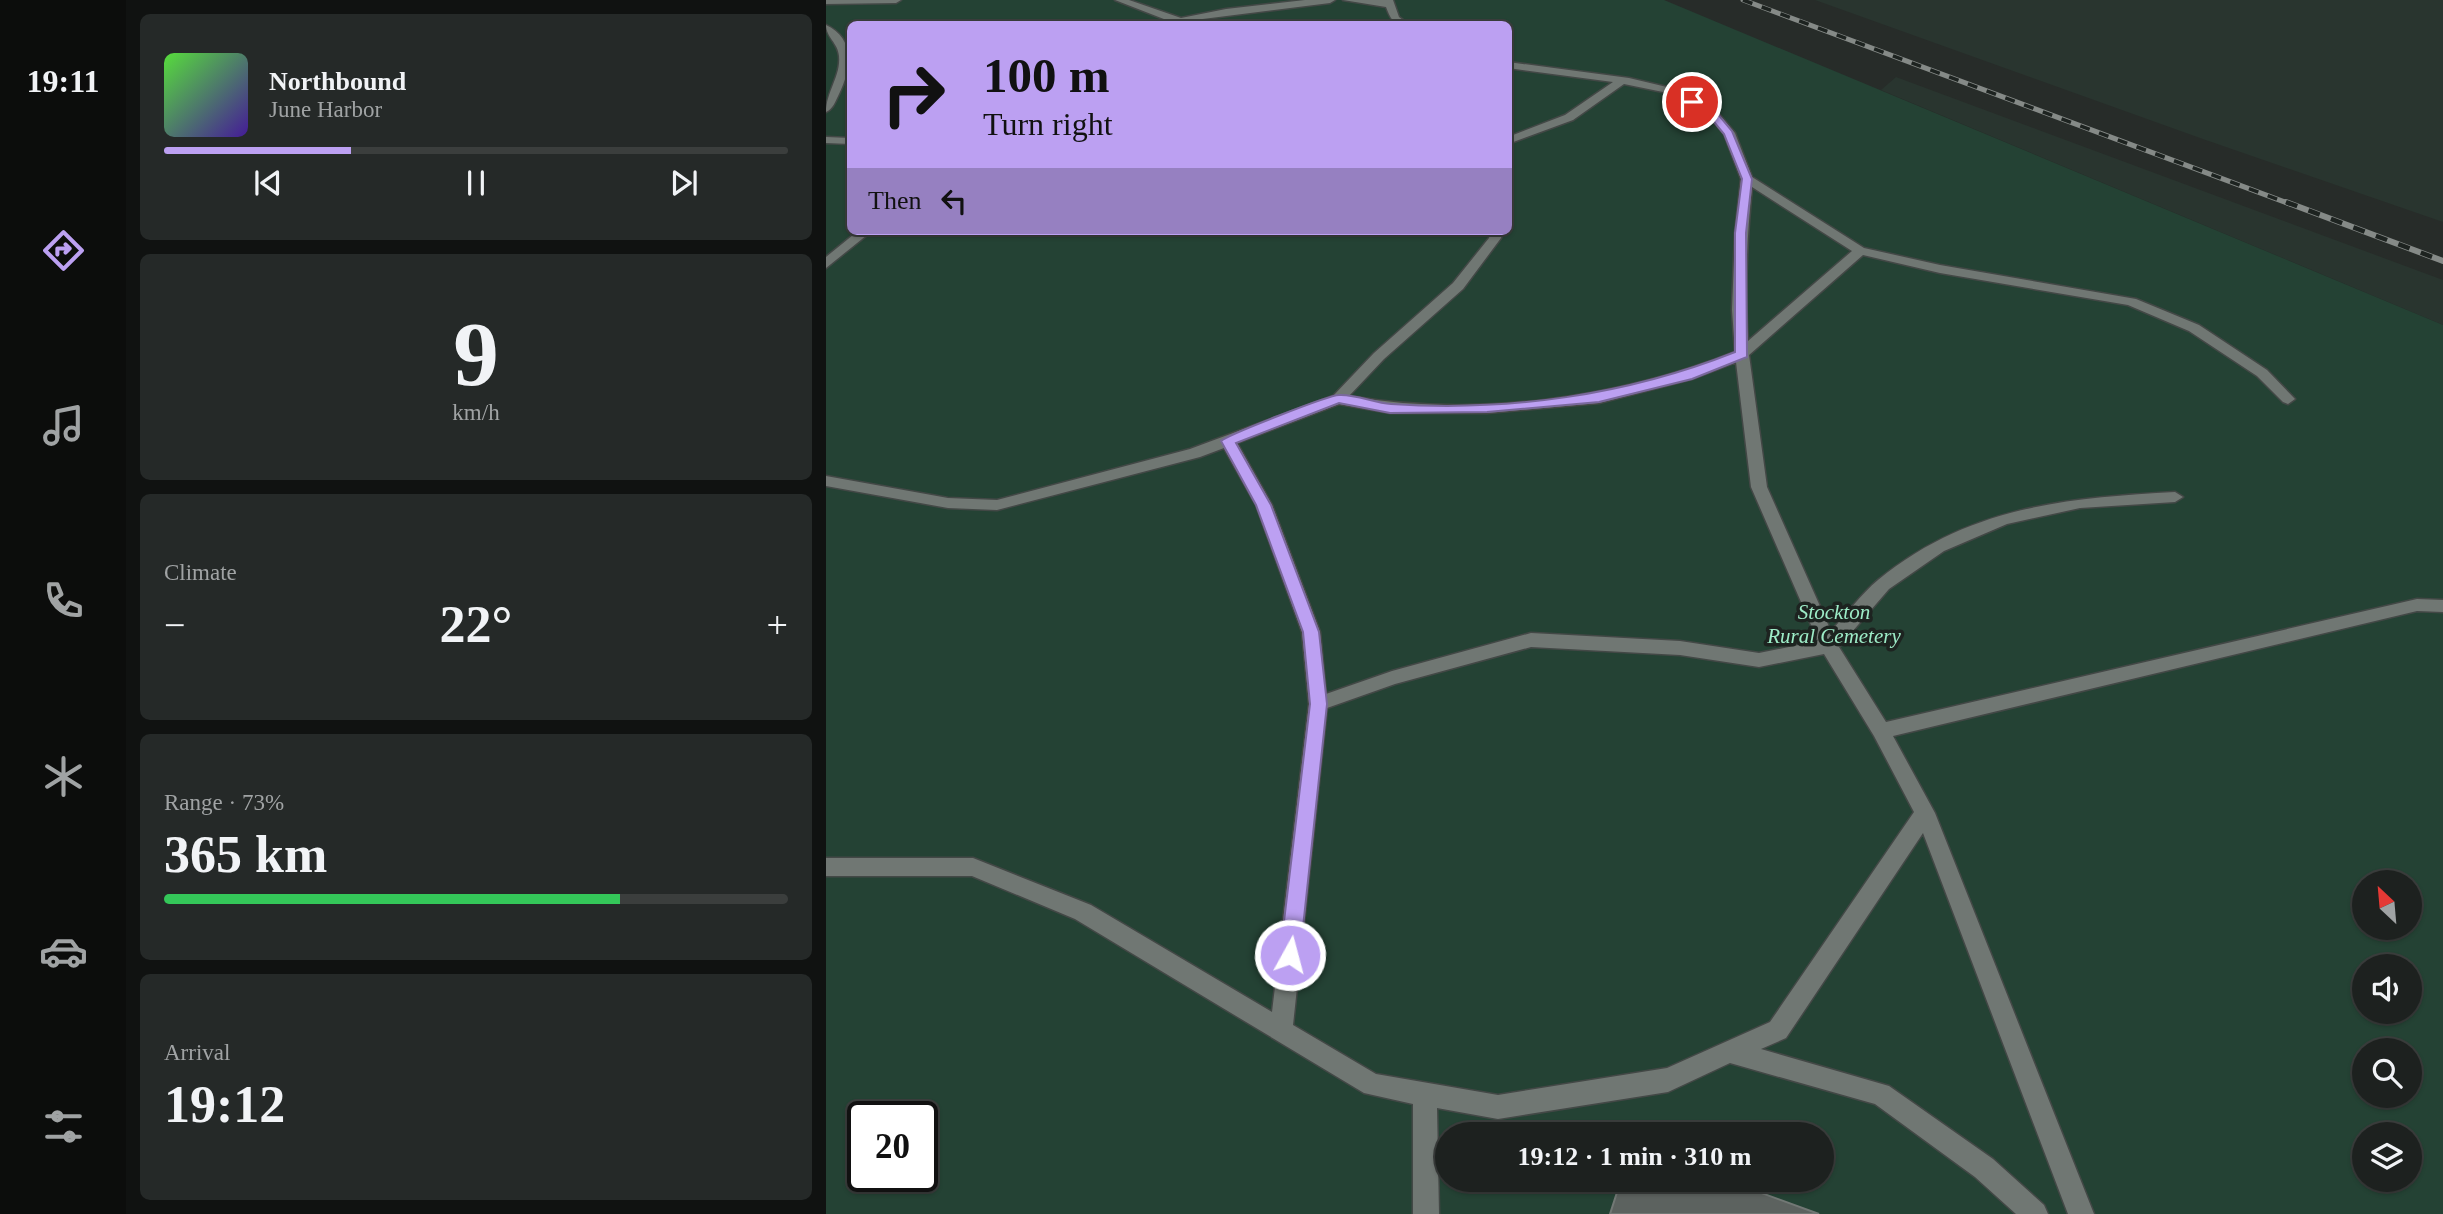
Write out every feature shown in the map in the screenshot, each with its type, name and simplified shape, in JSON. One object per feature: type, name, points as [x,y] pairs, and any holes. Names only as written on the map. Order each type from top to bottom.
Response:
[{"type":"lane","points":[[826,1],[896,0]]},
{"type":"lane","points":[[1120,0],[1179,21],[1329,0]]},
{"type":"lane","points":[[1348,0],[1389,3],[1398,21]]},
{"type":"lane","points":[[826,28],[840,38],[847,61],[826,109]]},
{"type":"lane","points":[[1512,66],[1622,80],[1667,90],[1714,115],[1729,133],[1747,179],[1741,233],[1742,354],[1759,488],[1829,646],[1881,731],[1925,813],[2081,1214]]},
{"type":"lane","points":[[1512,140],[1561,122],[1601,100],[1622,80]]},
{"type":"lane","points":[[826,140],[847,141]]},
{"type":"lane","points":[[1747,179],[1860,251],[1940,269],[2131,302],[2194,328],[2262,373],[2288,399]]},
{"type":"lane","points":[[826,264],[861,235]]},
{"type":"lane","points":[[826,481],[948,503],[997,505],[1091,483],[1228,441],[1338,399],[1379,356],[1458,286],[1496,235]]},
{"type":"lane","points":[[1338,399],[1404,408],[1487,408],[1599,398],[1687,376],[1742,354],[1860,251]]},
{"type":"lane","points":[[1228,441],[1264,505],[1311,632],[1318,704],[1281,1031]]},
{"type":"lane","points":[[1318,704],[1392,678],[1531,640],[1679,648],[1759,660],[1829,646],[1883,585],[1938,547],[1982,528],[2003,519],[2080,503],[2175,497]]},
{"type":"lane","points":[[1881,731],[2417,605],[2443,606]]},
{"type":"lane","points":[[826,867],[973,867],[1083,912],[1372,1085],[1498,1107],[1668,1080],[1779,1030],[1925,813]]},
{"type":"lane","points":[[1730,1052],[1881,1094],[1984,1168],[2035,1214]]},
{"type":"lane","points":[[1424,1095],[1426,1214]]},
{"type":"shaded area","points":[[1815,0],[2443,0],[2443,222],[2200,138]]},
{"type":"shaded area","points":[[1896,77],[2443,280],[2443,325],[1881,90]]},
{"type":"green space","name":"Stockton Rural Cemetery","points":[[826,0],[1664,0],[2443,325],[2443,1214],[826,1214]]},
{"type":"building","points":[[1617,1192],[1759,1192],[1819,1214],[1610,1214]]},
{"type":"railway","points":[[1743,0],[2290,204]]},
{"type":"railway","points":[[2286,202],[2443,261]]},
{"type":"route","points":[[1290,955],[1318,704],[1311,632],[1264,505],[1228,441],[1338,399],[1390,408],[1487,408],[1599,398],[1687,376],[1742,354],[1739,310],[1741,233],[1747,179],[1729,133],[1714,115],[1692,102]]}]
